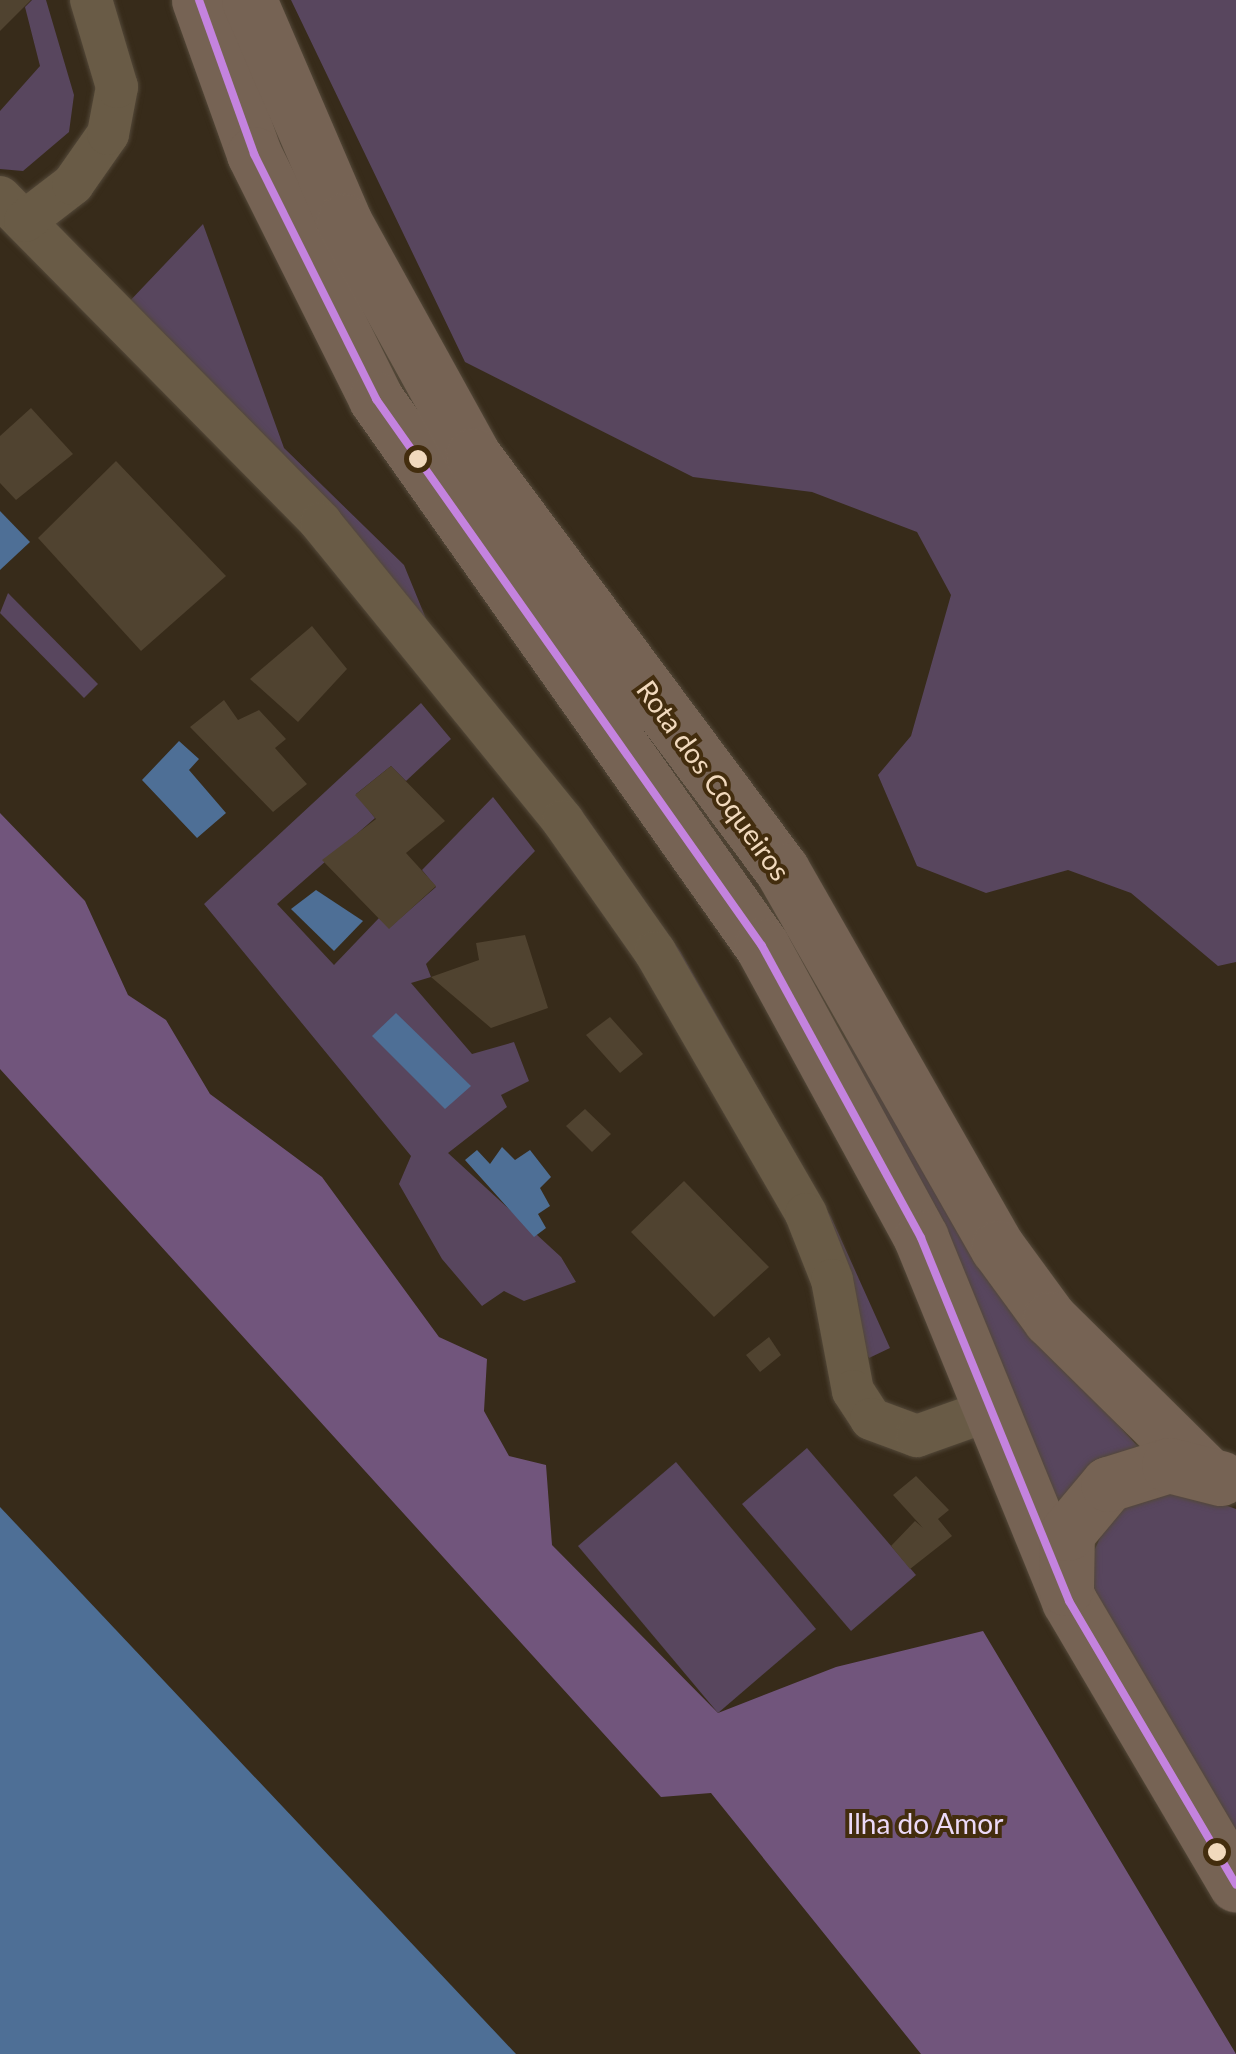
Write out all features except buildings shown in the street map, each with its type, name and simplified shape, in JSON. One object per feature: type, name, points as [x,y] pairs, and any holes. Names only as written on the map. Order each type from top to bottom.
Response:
[{"type":"main road","name":"Rota dos Coqueiros","points":[[198,0],[254,154],[376,399],[762,946],[921,1238],[1068,1601],[1236,1885]]},
{"type":"main road","name":"Rota dos Coqueiros","points":[[249,0],[344,221],[473,454],[782,870],[998,1248],[1050,1319],[1220,1479]]},
{"type":"main road","name":"Rota dos Coqueiros","points":[[1068,1601],[1062,1560],[1080,1508],[1135,1472],[1220,1479]]},
{"type":"street","points":[[91,0],[117,86],[108,134],[73,184],[13,209],[389,598],[573,835],[655,952],[806,1214],[832,1280],[853,1391],[870,1419],[917,1436],[993,1409]]},
{"type":"shaded area","points":[[32,0],[46,0],[74,95],[69,132],[23,171],[0,169],[0,111],[40,66],[25,7]]},
{"type":"shaded area","points":[[291,0],[1236,0],[1236,962],[1218,966],[1131,893],[1068,870],[986,893],[917,866],[878,775],[911,736],[951,595],[917,532],[812,492],[693,477],[465,362]]},
{"type":"shaded area","points":[[203,224],[284,448],[404,565],[431,631],[581,810],[680,951],[831,1217],[890,1348],[869,1358],[642,918],[126,305]]},
{"type":"shaded area","points":[[8,593],[98,684],[84,698],[0,613]]},
{"type":"shaded area","points":[[421,703],[451,739],[406,781],[391,766],[356,794],[375,818],[277,904],[334,965],[379,918],[389,928],[436,887],[422,870],[493,797],[535,851],[426,964],[431,977],[411,983],[472,1054],[514,1042],[529,1081],[501,1095],[507,1107],[448,1153],[561,1257],[576,1282],[524,1301],[504,1291],[482,1306],[442,1259],[399,1184],[411,1156],[204,904]]},
{"type":"shaded area","points":[[863,1032],[997,1291],[1141,1450],[1049,1511],[831,1047]]},
{"type":"shaded area","points":[[807,1448],[916,1575],[851,1631],[742,1504]]},
{"type":"shaded area","points":[[676,1462],[816,1629],[718,1713],[578,1546]]},
{"type":"shaded area","points":[[1169,1485],[1236,1509],[1236,1842],[1132,1673],[1085,1571],[1117,1500]]},
{"type":"green space","name":"Ilha do Amor","points":[[0,813],[85,901],[128,995],[166,1020],[210,1094],[322,1177],[439,1337],[487,1359],[484,1411],[509,1456],[546,1465],[552,1545],[718,1713],[836,1667],[983,1631],[1236,2054],[921,2054],[711,1793],[661,1797],[0,1069]]},
{"type":"water","points":[[0,511],[30,542],[0,570]]},
{"type":"water","points":[[179,741],[199,759],[189,770],[226,813],[197,838],[142,780]]},
{"type":"water","points":[[316,890],[363,921],[334,951],[291,909]]},
{"type":"water","points":[[396,1013],[471,1086],[445,1109],[372,1036]]},
{"type":"water","points":[[502,1147],[515,1160],[530,1150],[551,1177],[540,1188],[550,1206],[538,1214],[546,1228],[534,1237],[465,1160],[477,1150],[490,1164]]},
{"type":"water","points":[[0,1507],[516,2054],[0,2054]]},
{"type":"transit line","points":[[199,0],[254,154],[376,399],[762,946],[921,1238],[1069,1601],[1236,1885]]}]
